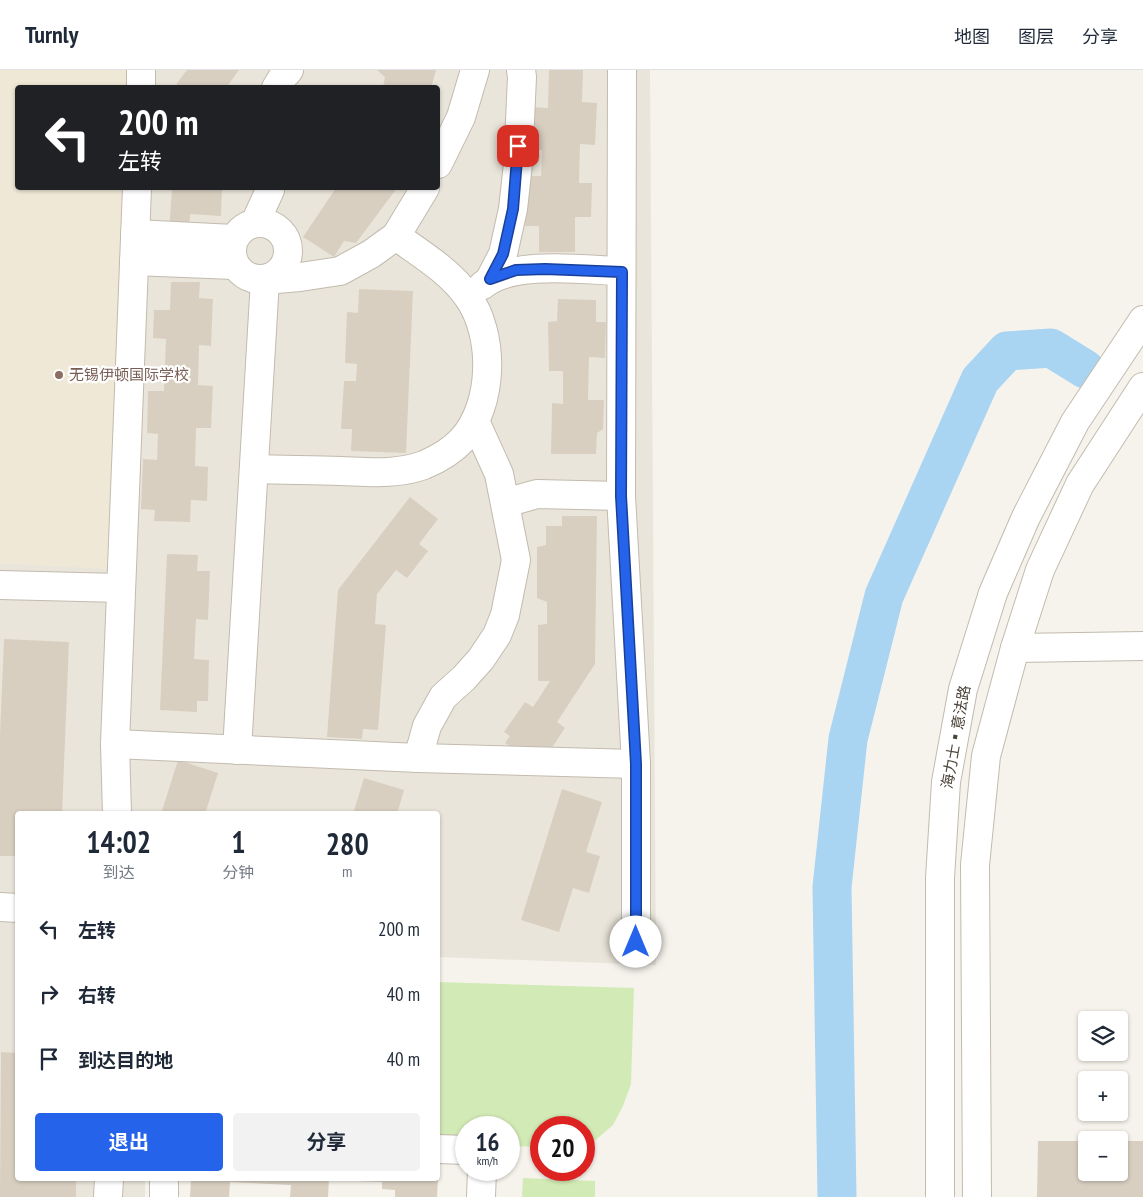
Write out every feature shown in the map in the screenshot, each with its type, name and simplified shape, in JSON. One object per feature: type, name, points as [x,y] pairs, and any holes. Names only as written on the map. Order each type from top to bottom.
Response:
[{"type":"street","points":[[141,70],[141,85]]},
{"type":"street","points":[[278,85],[289,70]]},
{"type":"street","points":[[440,160],[461,117],[475,70]]},
{"type":"street","points":[[469,298],[490,279],[503,254],[513,209],[518,164],[521,70]]},
{"type":"street","points":[[622,70],[621,496],[636,764],[636,942]]},
{"type":"street","points":[[117,811],[115,744],[137,190]]},
{"type":"street","points":[[270,190],[241,242],[240,272],[247,277],[265,280],[340,271],[371,254],[396,236],[424,190]]},
{"type":"street","points":[[134,261],[241,242],[265,223],[274,226],[282,233],[287,241],[289,251],[287,261],[282,270],[265,280]]},
{"type":"street","points":[[135,234],[241,242]]},
{"type":"street","points":[[254,470],[395,472],[423,465],[446,455],[463,439],[475,421],[483,396],[487,371],[487,345],[479,320],[469,298],[450,277],[396,236]]},
{"type":"street","points":[[490,279],[516,270],[545,269],[622,272]]},
{"type":"street","points":[[238,750],[265,280]]},
{"type":"street","name":"海力士▪意法路","points":[[940,1197],[940,878],[946,782],[964,689],[993,594],[1026,517],[1075,422],[1143,320]]},
{"type":"street","points":[[977,1197],[975,865],[986,756],[1015,648],[1040,570],[1080,484],[1143,387]]},
{"type":"street","points":[[418,758],[427,726],[443,697],[481,659],[497,635],[505,615],[516,560],[499,474],[475,421]]},
{"type":"street","points":[[505,503],[537,494],[621,496]]},
{"type":"street","points":[[0,585],[121,588]]},
{"type":"street","points":[[1015,648],[1143,646]]},
{"type":"street","points":[[115,744],[418,758],[636,764]]},
{"type":"street","points":[[0,907],[15,908]]},
{"type":"street","points":[[440,1149],[455,1150]]},
{"type":"street","points":[[108,1197],[109,1181]]},
{"type":"street","points":[[164,1181],[164,1197]]},
{"type":"street","points":[[481,1197],[482,1181]]},
{"type":"shaded area","name":"无锡伊顿国际学校","points":[[0,70],[132,70],[131,85],[15,85],[15,190],[126,190],[107,569],[0,563]]},
{"type":"shaded area","points":[[132,70],[650,70],[656,965],[440,957],[440,811],[15,811],[15,1181],[145,1181],[145,1197],[0,1197],[0,563],[107,568],[126,190],[440,190],[440,85],[131,85]]},
{"type":"green space","points":[[440,982],[634,988],[631,1084],[623,1106],[613,1125],[595,1140],[595,1116],[530,1116],[530,1147],[520,1146],[520,1116],[455,1116],[455,1145],[440,1144]]},
{"type":"green space","points":[[523,1178],[530,1178],[530,1181],[595,1181],[595,1197],[522,1197]]},
{"type":"building","points":[[187,70],[239,70],[228,85],[177,85]]},
{"type":"building","points":[[377,70],[436,70],[432,85],[384,85],[385,77]]},
{"type":"building","points":[[549,70],[583,70],[582,102],[597,103],[595,145],[580,144],[579,183],[592,183],[591,217],[575,217],[575,252],[539,252],[539,226],[525,226],[527,176],[541,176],[542,150],[531,149],[532,107],[548,108]]},
{"type":"building","points":[[172,190],[222,190],[221,216],[190,214],[189,235],[169,234]]},
{"type":"building","points":[[335,190],[396,190],[356,243],[344,241],[334,257],[303,237]]},
{"type":"building","points":[[171,282],[200,282],[199,298],[213,299],[211,346],[199,345],[198,385],[213,386],[211,428],[196,428],[195,466],[208,467],[207,501],[191,500],[190,522],[154,521],[155,510],[141,509],[143,459],[157,460],[158,434],[147,433],[148,391],[164,391],[166,339],[153,338],[154,310],[170,310]]},
{"type":"building","points":[[359,289],[413,291],[406,453],[351,451],[352,429],[341,429],[344,381],[356,381],[357,364],[345,363],[347,312],[358,313]]},
{"type":"building","points":[[558,299],[596,300],[596,322],[606,322],[605,358],[589,357],[588,400],[604,400],[603,429],[597,433],[596,454],[551,454],[552,403],[563,404],[563,371],[549,371],[548,322],[557,321]]},
{"type":"building","points":[[410,497],[438,519],[419,544],[428,551],[407,578],[396,570],[377,594],[375,624],[386,625],[378,730],[363,729],[362,739],[327,737],[338,590]]},
{"type":"building","points":[[562,516],[597,516],[595,664],[557,722],[565,728],[547,755],[534,746],[526,758],[505,743],[510,736],[504,732],[525,702],[533,707],[550,681],[538,681],[538,625],[547,624],[547,602],[537,598],[537,547],[546,545],[546,526],[562,526]]},
{"type":"building","points":[[167,554],[198,555],[197,571],[210,571],[208,620],[196,619],[194,659],[209,660],[208,701],[197,701],[197,712],[160,710]]},
{"type":"building","points":[[4,639],[69,642],[62,811],[15,811],[15,856],[0,856],[0,735]]},
{"type":"building","points":[[178,760],[218,773],[206,811],[162,811]]},
{"type":"building","points":[[364,778],[404,790],[398,811],[354,811]]},
{"type":"building","points":[[562,789],[602,802],[586,852],[600,856],[589,893],[573,888],[559,932],[521,920]]},
{"type":"building","points":[[1,1052],[15,1053],[15,1181],[76,1181],[76,1197],[0,1197]]},
{"type":"building","points":[[1038,1141],[1078,1141],[1078,1181],[1128,1181],[1128,1141],[1143,1141],[1143,1197],[1037,1197]]},
{"type":"building","points":[[191,1181],[329,1181],[328,1197],[290,1197],[291,1185],[230,1182],[229,1197],[190,1197]]},
{"type":"building","points":[[358,1181],[438,1181],[437,1197],[395,1197],[395,1190],[382,1189],[382,1182]]},
{"type":"waterway","points":[[837,1197],[832,887],[848,739],[884,596],[980,380],[1007,351],[1051,348],[1085,369]]},
{"type":"place","name":"无锡伊顿国际学校","points":[[59,375]]},
{"type":"route","points":[[518,146],[513,209],[503,254],[490,279],[516,270],[545,269],[622,272],[621,496],[636,764],[636,942]]}]
